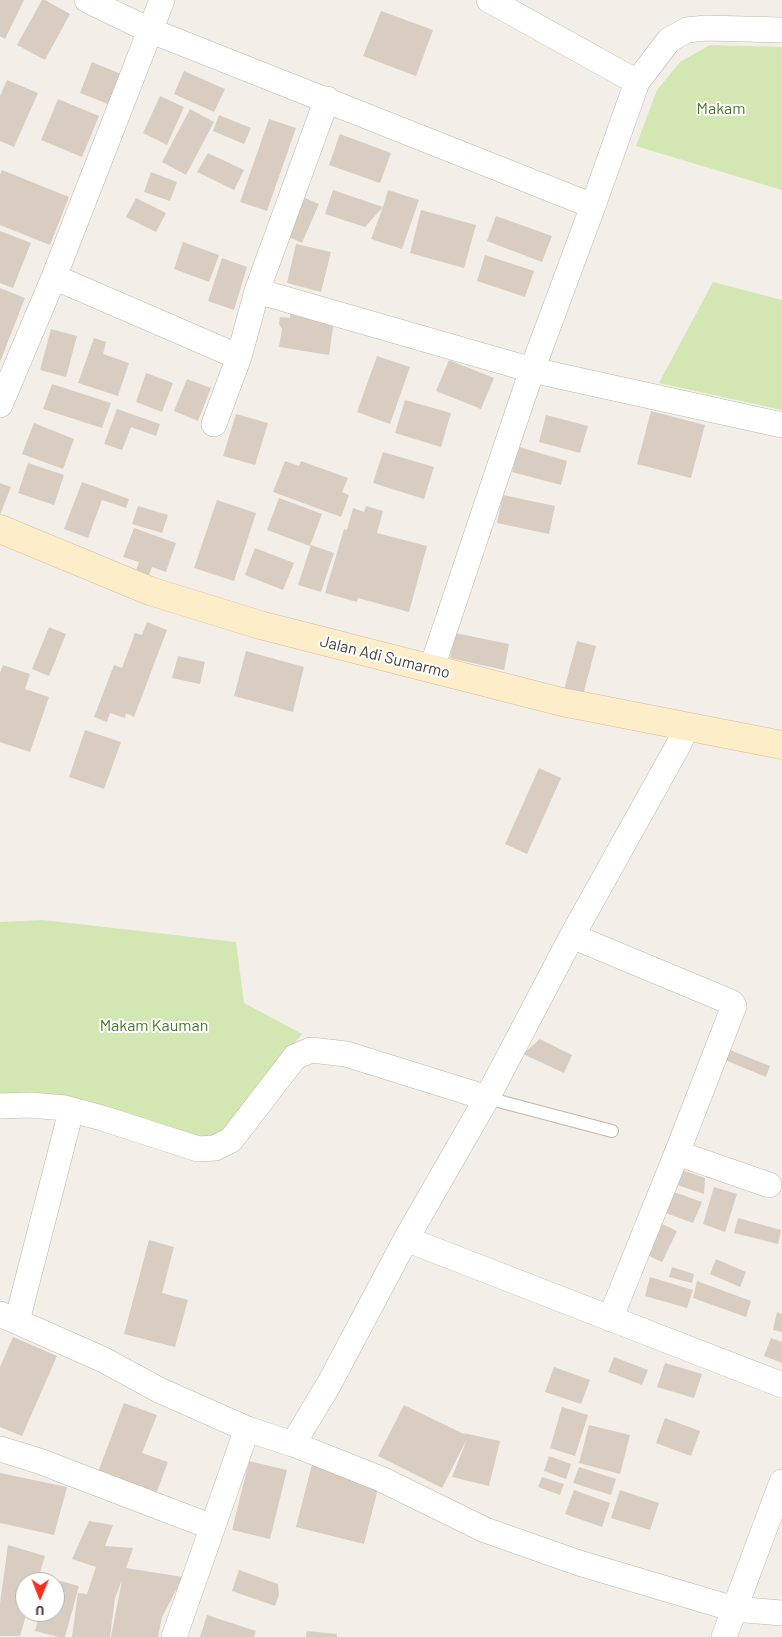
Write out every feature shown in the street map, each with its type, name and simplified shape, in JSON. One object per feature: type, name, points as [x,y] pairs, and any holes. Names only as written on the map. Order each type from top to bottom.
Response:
[{"type":"main road","name":"Jalan Adi Sumarmo","points":[[0,529],[150,591],[260,625],[562,702],[782,746]]},
{"type":"street","points":[[87,0],[150,30],[593,206]]},
{"type":"street","points":[[0,405],[54,277],[162,0]]},
{"type":"street","points":[[489,0],[637,82]]},
{"type":"street","points":[[431,670],[532,370],[637,82],[669,40],[687,30],[706,28],[782,30]]},
{"type":"street","points":[[214,424],[239,356],[257,291],[327,99]]},
{"type":"street","points":[[54,277],[239,356]]},
{"type":"street","points":[[257,291],[532,370],[782,425]]},
{"type":"street","points":[[293,1444],[329,1384],[406,1240],[487,1098],[572,936],[679,744],[686,727]]},
{"type":"street","points":[[572,936],[728,1001],[734,1006],[610,1319]]},
{"type":"street","points":[[0,1106],[30,1105],[65,1108],[198,1149],[215,1148],[231,1140],[295,1057],[311,1050],[346,1054],[487,1098]]},
{"type":"street","points":[[68,1123],[9,1317],[104,1360],[159,1390],[247,1429],[293,1444],[381,1479],[485,1530],[579,1563],[734,1609],[782,1613]]},
{"type":"street","points":[[677,1153],[769,1185]]},
{"type":"street","points":[[406,1240],[782,1386]]},
{"type":"street","points":[[174,1637],[247,1429]]},
{"type":"street","points":[[0,1449],[39,1461],[212,1527]]},
{"type":"street","points":[[724,1637],[782,1482]]},
{"type":"lane","points":[[487,1098],[612,1131]]},
{"type":"green space","name":"Makam","points":[[710,45],[782,47],[782,190],[636,146],[657,90],[680,62]]},
{"type":"green space","points":[[713,282],[782,300],[782,410],[659,383]]},
{"type":"green space","name":"Makam Kauman","points":[[43,920],[236,942],[244,1003],[302,1034],[222,1133],[209,1139],[197,1138],[85,1100],[53,1097],[0,1097],[0,922]]},
{"type":"building","points":[[0,0],[24,0],[5,39],[0,36]]},
{"type":"building","points":[[42,0],[70,14],[45,60],[17,45]]},
{"type":"building","points":[[381,11],[433,30],[416,76],[363,56]]},
{"type":"building","points":[[92,62],[121,74],[108,104],[80,93]]},
{"type":"building","points":[[184,71],[225,89],[214,112],[174,94]]},
{"type":"building","points":[[7,80],[38,93],[14,147],[0,141],[0,96]]},
{"type":"building","points":[[160,96],[184,107],[167,145],[143,133]]},
{"type":"building","points":[[58,99],[99,116],[82,157],[41,140]]},
{"type":"building","points":[[190,109],[214,122],[186,175],[162,162]]},
{"type":"building","points":[[219,115],[251,128],[244,144],[213,131]]},
{"type":"building","points":[[269,119],[296,128],[267,211],[240,202]]},
{"type":"building","points":[[340,134],[391,153],[380,183],[329,165]]},
{"type":"building","points":[[208,153],[244,170],[234,190],[197,172]]},
{"type":"building","points":[[2,170],[69,197],[50,245],[0,225],[0,175]]},
{"type":"building","points":[[151,172],[177,182],[170,201],[144,192]]},
{"type":"building","points":[[333,190],[383,207],[365,227],[325,214]]},
{"type":"building","points":[[388,190],[419,200],[402,249],[371,239]]},
{"type":"building","points":[[298,195],[319,204],[302,243],[282,234]]},
{"type":"building","points":[[136,198],[166,213],[156,232],[126,217]]},
{"type":"building","points":[[421,210],[476,225],[464,268],[410,253]]},
{"type":"building","points":[[496,216],[552,236],[542,262],[487,241]]},
{"type":"building","points":[[0,231],[31,243],[13,288],[0,283]]},
{"type":"building","points":[[183,242],[219,255],[209,282],[174,269]]},
{"type":"building","points":[[296,244],[331,252],[321,292],[287,283]]},
{"type":"building","points":[[485,255],[534,271],[525,297],[477,281]]},
{"type":"building","points":[[222,258],[247,267],[234,310],[208,301]]},
{"type":"building","points":[[0,288],[25,298],[0,362]]},
{"type":"building","points":[[290,314],[334,320],[329,355],[279,347],[282,329],[279,324],[280,317],[290,318]]},
{"type":"building","points":[[51,329],[77,336],[66,377],[40,370]]},
{"type":"building","points":[[94,338],[106,342],[103,354],[129,363],[118,396],[78,383]]},
{"type":"building","points":[[377,356],[410,367],[390,424],[357,412]]},
{"type":"building","points":[[449,360],[494,378],[481,409],[436,391]]},
{"type":"building","points":[[146,373],[173,383],[162,412],[136,402]]},
{"type":"building","points":[[187,379],[211,388],[198,421],[174,411]]},
{"type":"building","points":[[52,384],[111,403],[102,428],[43,409]]},
{"type":"building","points":[[405,400],[451,413],[441,447],[395,433]]},
{"type":"building","points":[[117,409],[160,424],[156,436],[131,427],[122,450],[104,444]]},
{"type":"building","points":[[651,411],[705,425],[691,478],[637,464]]},
{"type":"building","points":[[236,414],[268,423],[255,465],[223,456]]},
{"type":"building","points":[[546,415],[588,426],[580,453],[539,442]]},
{"type":"building","points":[[34,423],[74,439],[63,469],[22,454]]},
{"type":"building","points":[[519,447],[567,461],[561,485],[512,472]]},
{"type":"building","points":[[383,452],[434,467],[424,499],[373,483]]},
{"type":"building","points":[[285,461],[299,466],[301,461],[348,478],[342,492],[349,495],[341,517],[273,492]]},
{"type":"building","points":[[28,463],[64,475],[54,505],[18,493]]},
{"type":"building","points":[[82,482],[129,499],[126,508],[102,500],[88,538],[64,529]]},
{"type":"building","points":[[0,483],[11,487],[0,515]]},
{"type":"building","points":[[503,495],[555,506],[549,534],[497,523]]},
{"type":"building","points":[[279,498],[322,514],[310,546],[267,530]]},
{"type":"building","points":[[217,500],[256,513],[234,581],[194,568]]},
{"type":"building","points":[[138,506],[168,515],[162,533],[132,524]]},
{"type":"building","points":[[366,506],[383,511],[377,533],[427,546],[409,612],[358,598],[357,602],[325,593],[344,529],[347,530],[353,508],[364,512]]},
{"type":"building","points":[[134,528],[176,543],[166,572],[152,567],[148,577],[135,573],[139,562],[123,557]]},
{"type":"building","points":[[311,545],[334,553],[321,592],[298,585]]},
{"type":"building","points":[[255,548],[294,563],[283,590],[245,575]]},
{"type":"building","points":[[147,622],[167,630],[134,717],[126,713],[125,718],[110,713],[107,722],[94,717],[114,665],[122,668],[135,633],[142,635]]},
{"type":"building","points":[[49,627],[66,634],[49,676],[32,669]]},
{"type":"building","points":[[455,633],[509,644],[504,670],[450,658]]},
{"type":"building","points":[[577,641],[596,646],[583,695],[564,690]]},
{"type":"building","points":[[246,651],[304,667],[293,712],[234,696]]},
{"type":"building","points":[[178,656],[205,662],[200,684],[172,678]]},
{"type":"building","points":[[3,665],[30,674],[25,689],[49,697],[30,752],[0,742],[0,673]]},
{"type":"building","points":[[85,730],[121,742],[104,789],[69,777]]},
{"type":"building","points":[[539,768],[561,778],[527,854],[505,844]]},
{"type":"building","points":[[540,1039],[572,1055],[564,1073],[523,1054]]},
{"type":"building","points":[[730,1050],[770,1066],[766,1077],[725,1060]]},
{"type":"building","points":[[682,1170],[705,1178],[704,1194],[677,1185]]},
{"type":"building","points":[[714,1187],[737,1194],[725,1232],[703,1224]]},
{"type":"building","points":[[671,1191],[702,1202],[693,1223],[663,1212]]},
{"type":"building","points":[[738,1218],[781,1230],[778,1244],[734,1233]]},
{"type":"building","points":[[662,1224],[677,1231],[662,1262],[647,1255]]},
{"type":"building","points":[[149,1240],[174,1247],[162,1293],[188,1300],[175,1347],[124,1334]]},
{"type":"building","points":[[716,1259],[746,1272],[740,1287],[710,1274]]},
{"type":"building","points":[[672,1267],[694,1274],[692,1283],[669,1277]]},
{"type":"building","points":[[650,1277],[693,1290],[687,1308],[645,1296]]},
{"type":"building","points":[[697,1281],[751,1301],[746,1317],[693,1298]]},
{"type":"building","points":[[777,1312],[782,1314],[782,1332],[773,1330]]},
{"type":"building","points":[[13,1337],[57,1356],[22,1436],[0,1427],[0,1367]]},
{"type":"building","points":[[771,1338],[782,1342],[782,1363],[764,1356]]},
{"type":"building","points":[[614,1357],[648,1370],[642,1385],[608,1372]]},
{"type":"building","points":[[665,1363],[702,1374],[694,1398],[657,1387]]},
{"type":"building","points":[[554,1367],[590,1380],[581,1404],[545,1392]]},
{"type":"building","points":[[124,1403],[157,1415],[142,1453],[168,1462],[156,1494],[98,1472]]},
{"type":"building","points":[[404,1405],[468,1436],[463,1433],[500,1441],[489,1486],[452,1477],[467,1439],[442,1488],[378,1456]]},
{"type":"building","points":[[562,1407],[588,1415],[575,1456],[550,1448]]},
{"type":"building","points":[[665,1418],[700,1431],[691,1456],[656,1443]]},
{"type":"building","points":[[589,1425],[630,1435],[620,1474],[579,1463]]},
{"type":"building","points":[[549,1456],[571,1464],[566,1479],[544,1471]]},
{"type":"building","points":[[249,1461],[287,1470],[270,1539],[232,1530]]},
{"type":"building","points":[[312,1464],[380,1481],[364,1544],[296,1527]]},
{"type":"building","points":[[579,1467],[616,1479],[611,1495],[573,1483]]},
{"type":"building","points":[[0,1473],[67,1487],[54,1535],[0,1523]]},
{"type":"building","points":[[542,1477],[564,1484],[560,1495],[538,1487]]},
{"type":"building","points":[[574,1490],[610,1503],[602,1527],[565,1514]]},
{"type":"building","points":[[620,1490],[659,1503],[650,1530],[611,1518]]},
{"type":"building","points":[[89,1521],[113,1525],[105,1546],[133,1548],[126,1568],[183,1577],[162,1617],[158,1637],[111,1637],[122,1580],[115,1598],[110,1637],[72,1637],[78,1593],[87,1594],[96,1567],[72,1559]]},
{"type":"building","points":[[8,1545],[45,1556],[40,1572],[15,1572],[15,1622],[24,1622],[20,1636],[0,1636],[0,1603]]},
{"type":"building","points":[[239,1570],[278,1584],[279,1595],[275,1606],[232,1591]]},
{"type":"building","points":[[65,1582],[79,1586],[65,1637],[35,1631],[37,1622],[65,1622]]},
{"type":"building","points":[[207,1615],[256,1631],[254,1637],[200,1637]]},
{"type":"building","points":[[307,1631],[337,1634],[337,1637],[306,1637]]}]
